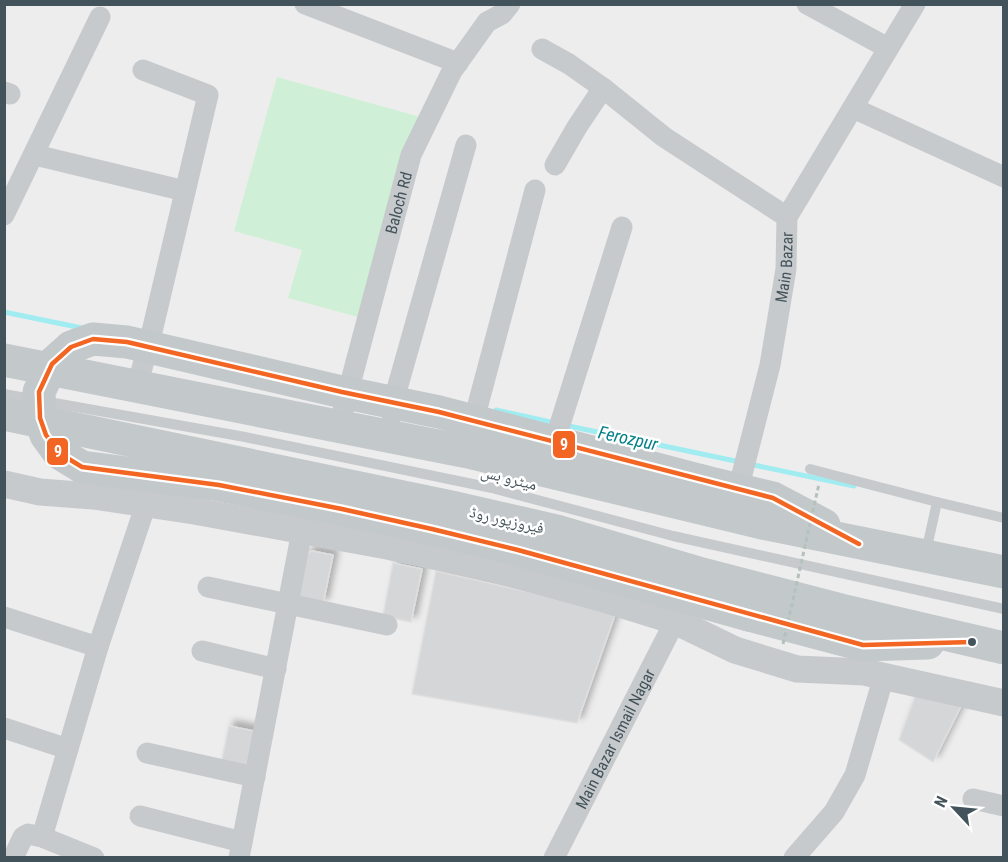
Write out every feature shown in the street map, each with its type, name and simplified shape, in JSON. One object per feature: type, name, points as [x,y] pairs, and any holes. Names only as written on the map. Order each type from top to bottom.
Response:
[{"type":"main road","points":[[859,543],[773,498],[439,412],[127,342],[93,339],[71,347],[52,364],[39,392],[40,418],[46,435],[59,453],[82,467],[219,485],[432,529],[518,550],[863,645],[988,645]]},
{"type":"main road","points":[[4,360],[468,452],[658,499],[1004,572]]},
{"type":"main road","name":"فیروزپور روڈ","points":[[4,414],[557,531],[702,574],[988,645]]},
{"type":"street","points":[[305,4],[458,63]]},
{"type":"street","points":[[480,4],[506,9]]},
{"type":"street","points":[[807,4],[888,48]]},
{"type":"street","name":"Main Bazar","points":[[738,490],[770,365],[786,269],[787,217],[915,4]]},
{"type":"street","name":"Baloch Rd","points":[[339,426],[411,155],[458,63],[487,22],[506,9]]},
{"type":"street","points":[[4,215],[100,17]]},
{"type":"street","points":[[542,49],[568,63],[603,88],[664,137],[787,217]]},
{"type":"street","points":[[137,386],[208,95],[143,70]]},
{"type":"street","points":[[555,165],[577,126],[603,88]]},
{"type":"street","points":[[853,108],[1004,177]]},
{"type":"street","points":[[387,436],[397,389],[466,145]]},
{"type":"street","points":[[35,155],[186,191]]},
{"type":"street","points":[[468,452],[476,406],[535,190]]},
{"type":"street","points":[[546,470],[622,227]]},
{"type":"street","points":[[4,484],[40,492],[93,496],[146,504],[387,546],[494,570],[604,599],[675,621],[735,650],[797,669],[864,672],[1004,703]]},
{"type":"street","points":[[42,837],[98,647],[146,504]]},
{"type":"street","points":[[140,816],[241,850],[302,531]]},
{"type":"street","points":[[208,587],[387,625]]},
{"type":"street","points":[[4,617],[98,647]]},
{"type":"street","name":"Main Bazar Ismail Nagar","points":[[554,858],[675,621]]},
{"type":"street","points":[[202,651],[276,669]]},
{"type":"street","points":[[794,858],[834,812],[855,775],[884,676]]},
{"type":"street","points":[[4,728],[68,749]]},
{"type":"street","points":[[147,753],[255,777]]},
{"type":"street","points":[[973,799],[1004,806]]},
{"type":"street","points":[[13,858],[26,834],[42,837],[94,858]]},
{"type":"lane","name":"میٹرو بس","points":[[4,394],[245,437],[492,488],[673,536],[1004,609]]},
{"type":"lane","points":[[810,469],[1004,518]]},
{"type":"lane","points":[[925,557],[937,502]]},
{"type":"path","points":[[783,644],[819,484]]},
{"type":"green space","points":[[277,77],[424,118],[358,317],[288,298],[302,250],[234,231]]},
{"type":"building","points":[[312,551],[333,555],[323,604],[297,599],[306,555]]},
{"type":"building","points":[[393,563],[422,569],[411,622],[383,616]]},
{"type":"building","points":[[436,571],[616,612],[577,723],[412,694]]},
{"type":"building","points":[[917,691],[963,702],[933,762],[899,740]]},
{"type":"building","points":[[229,726],[254,731],[246,769],[221,764]]},
{"type":"waterway","name":"Ferozpur","points":[[4,312],[82,328]]},
{"type":"waterway","name":"Ferozpur","points":[[496,410],[555,423]]},
{"type":"waterway","name":"Ferozpur","points":[[564,425],[740,462]]},
{"type":"waterway","name":"Ferozpur","points":[[749,464],[854,486]]},
{"type":"transit line","name":"9","points":[[859,544],[773,498],[439,412],[127,342],[93,339],[71,347],[52,364],[39,392],[40,418],[46,435],[59,453],[82,467],[219,485],[432,529],[518,550],[863,645],[972,642]]}]
